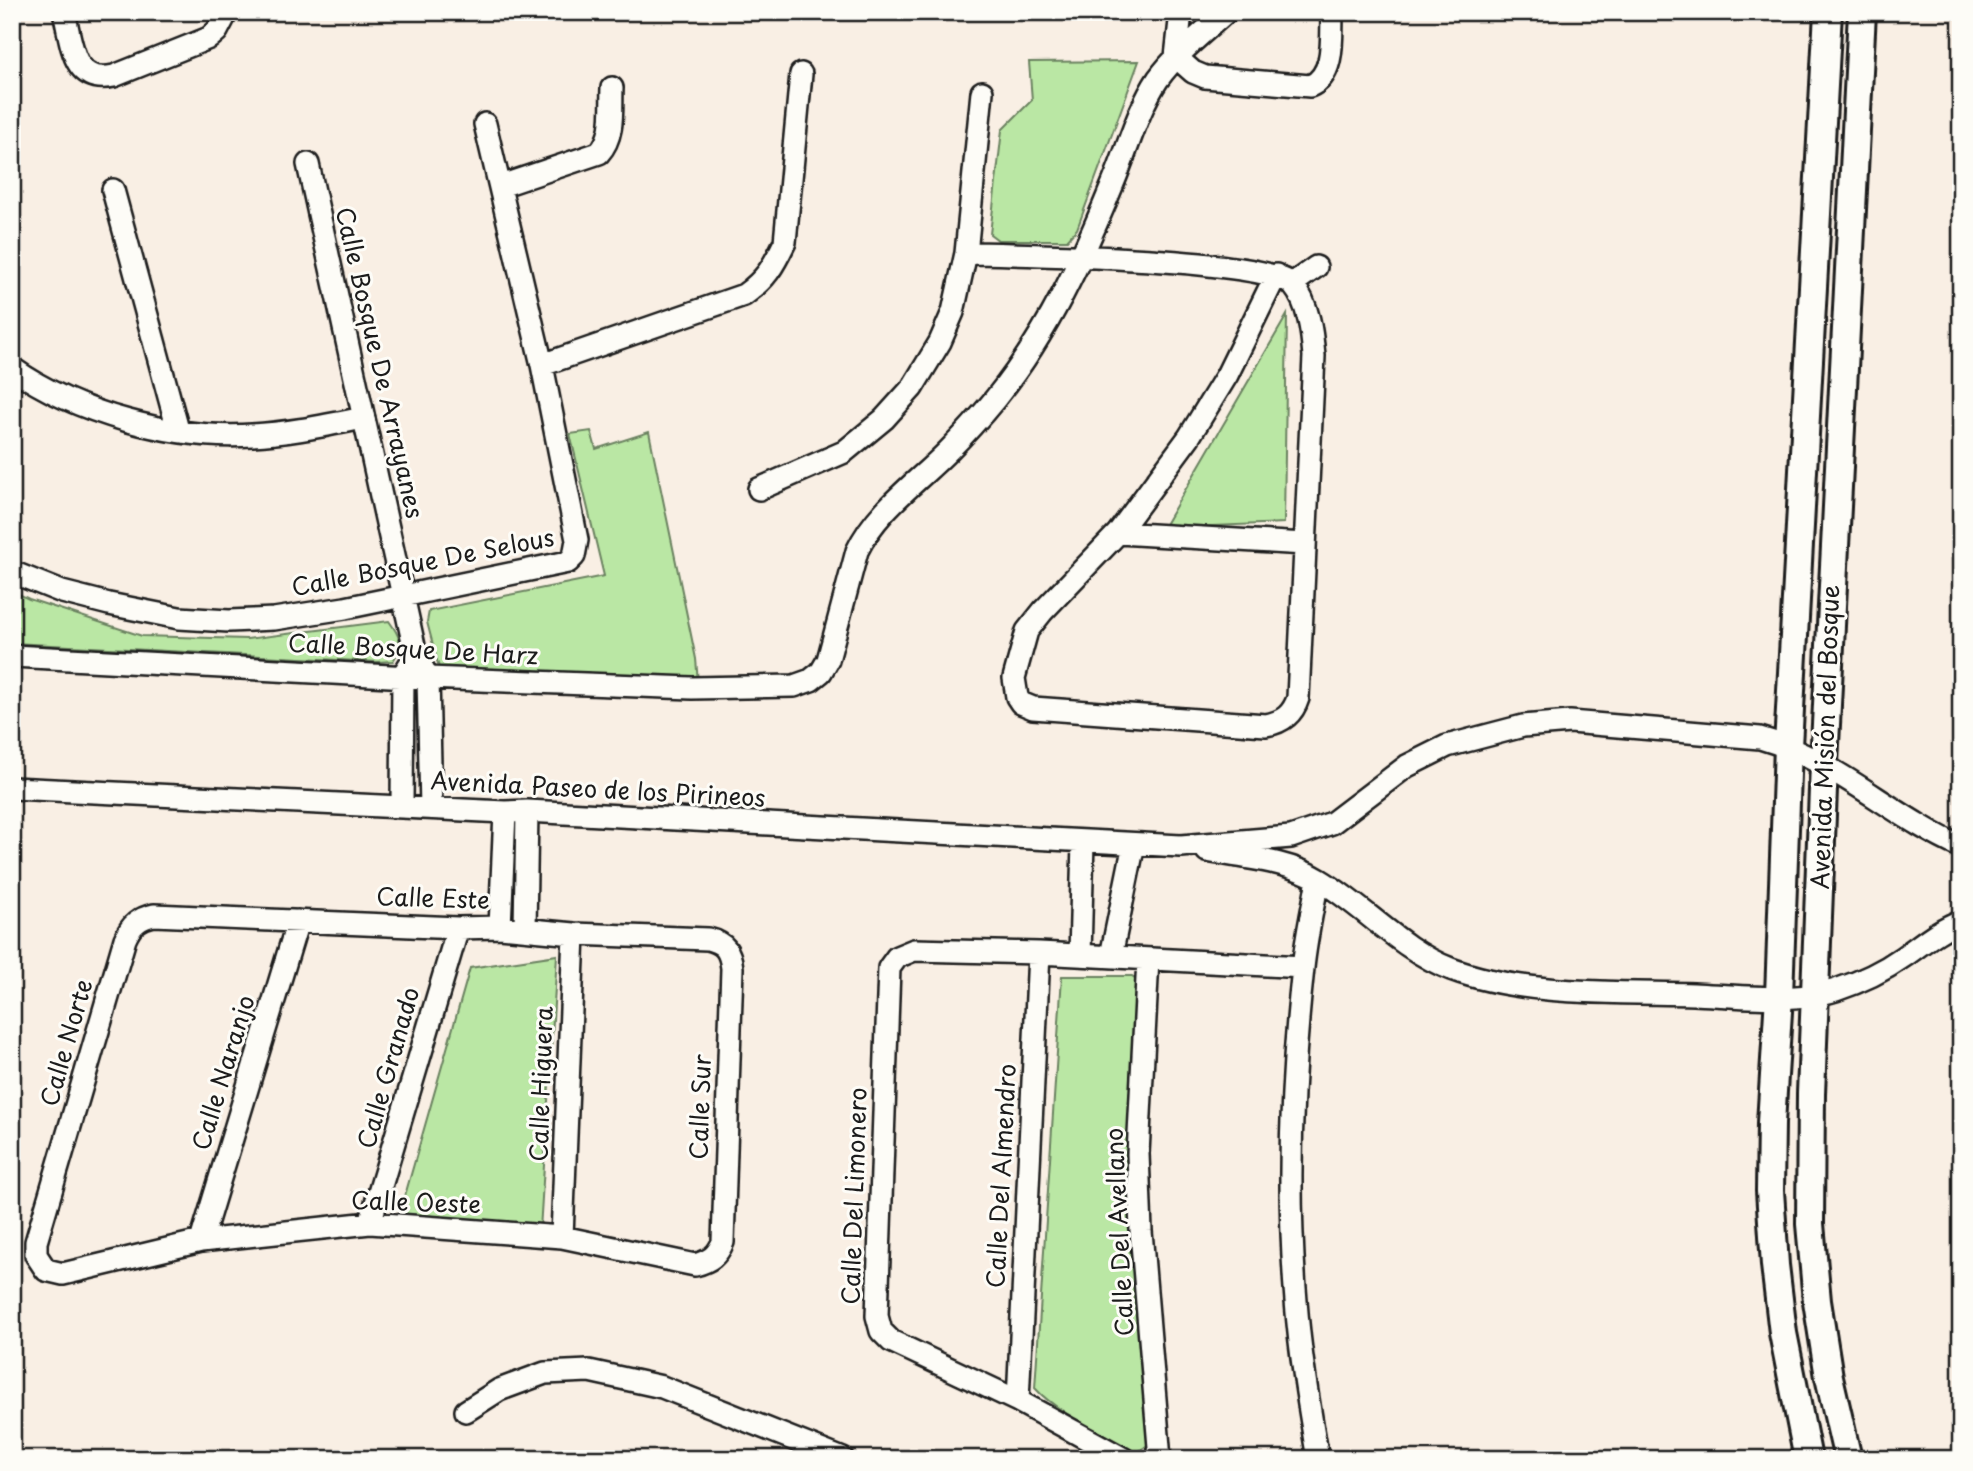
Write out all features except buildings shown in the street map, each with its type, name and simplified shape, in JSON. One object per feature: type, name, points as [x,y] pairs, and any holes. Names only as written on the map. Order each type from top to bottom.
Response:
[{"type":"main road","name":"Avenida Misión del Bosque","points":[[1808,1459],[1783,1333],[1770,1191],[1788,746],[1828,12]]},
{"type":"main road","name":"Avenida Misión del Bosque","points":[[1848,1459],[1829,1377],[1817,1301],[1810,1224],[1811,1094],[1824,765],[1862,12]]},
{"type":"street","points":[[64,12],[78,63],[91,76],[101,79],[209,38],[217,31],[227,12]]},
{"type":"street","points":[[1176,57],[1181,12]]},
{"type":"street","points":[[1083,255],[1142,110],[1157,80],[1176,57],[1226,12]]},
{"type":"street","points":[[1176,57],[1193,72],[1205,77],[1310,86],[1322,78],[1329,62],[1332,12]]},
{"type":"street","points":[[542,365],[744,295],[761,283],[774,267],[785,242],[801,74]]},
{"type":"street","points":[[501,186],[600,153],[610,134],[611,88]]},
{"type":"street","points":[[759,489],[844,452],[884,419],[912,388],[940,342],[953,312],[966,253],[982,92]]},
{"type":"street","name":"Calle Bosque De Selous","points":[[12,572],[62,592],[179,618],[274,619],[561,565],[574,556],[577,540],[542,365],[485,124]]},
{"type":"street","name":"Calle Bosque De Arrayanes","points":[[308,164],[416,654],[428,678],[431,808]]},
{"type":"street","points":[[113,190],[178,430]]},
{"type":"street","points":[[966,253],[1083,255],[1219,267],[1284,280],[1316,267]]},
{"type":"street","name":"Calle Bosque De Harz","points":[[12,656],[428,678],[692,688],[794,686],[811,680],[821,672],[828,660],[857,551],[865,534],[877,519],[950,449],[996,398],[1035,343],[1083,255]]},
{"type":"street","points":[[1284,280],[1302,300],[1314,356],[1298,698],[1289,716],[1266,725],[1033,708],[1021,703],[1014,678],[1027,631],[1042,611],[1118,533],[1189,437],[1284,280]]},
{"type":"street","points":[[12,368],[85,408],[118,418],[178,430],[250,435],[287,432],[364,418]]},
{"type":"street","points":[[1118,533],[1305,544]]},
{"type":"street","points":[[402,806],[403,675],[416,654]]},
{"type":"street","points":[[1181,846],[1291,837],[1332,823],[1407,766],[1447,746],[1523,726],[1570,722],[1760,738],[1788,746],[1961,847]]},
{"type":"street","name":"Avenida Paseo de los Pirineos","points":[[12,788],[527,811],[1181,846]]},
{"type":"street","points":[[525,929],[527,811]]},
{"type":"street","points":[[500,927],[505,812]]},
{"type":"street","points":[[1080,955],[1083,841]]},
{"type":"street","points":[[1111,956],[1134,844]]},
{"type":"street","points":[[1181,846],[1293,867],[1318,879],[1409,946],[1451,969],[1498,981],[1558,989],[1816,996],[1869,978],[1902,958],[1924,940],[1961,920]]},
{"type":"street","points":[[1318,879],[1303,967],[1293,1115],[1292,1212],[1300,1341],[1318,1459]]},
{"type":"street","name":"Calle Este","points":[[138,920],[154,915],[458,928],[500,927],[574,934],[708,939],[726,948]]},
{"type":"street","name":"Calle Norte","points":[[42,1265],[36,1255],[36,1242],[125,939],[129,929],[138,920]]},
{"type":"street","name":"Calle Naranjo","points":[[201,1241],[298,921]]},
{"type":"street","name":"Calle Granado","points":[[370,1223],[458,928]]},
{"type":"street","name":"Calle Higuera","points":[[562,1237],[574,934]]},
{"type":"street","name":"Calle Sur","points":[[707,1262],[718,1253],[723,1242],[732,968],[726,948]]},
{"type":"street","name":"Calle Del Limonero","points":[[1039,953],[914,950],[897,957],[889,968],[878,1325],[891,1340],[1018,1401],[1124,1459]]},
{"type":"street","points":[[1039,953],[1303,967]]},
{"type":"street","name":"Calle Del Almendro","points":[[1018,1401],[1039,953]]},
{"type":"street","name":"Calle Del Avellano","points":[[1148,960],[1138,1154],[1141,1231],[1160,1459]]},
{"type":"street","name":"Calle Oeste","points":[[42,1265],[46,1270],[63,1274],[201,1241],[370,1223],[562,1237],[695,1265],[707,1262]]},
{"type":"street","points":[[466,1411],[499,1390],[545,1373],[589,1371],[662,1387],[843,1459]]},
{"type":"green space","points":[[1139,61],[1077,229],[1067,240],[998,240],[990,234],[1002,130],[1032,100],[1029,62]]},
{"type":"green space","points":[[1287,315],[1284,523],[1163,528]]},
{"type":"green space","points":[[591,431],[596,449],[649,432],[696,659],[698,682],[439,668],[427,622],[429,611],[604,576],[570,434]]},
{"type":"green space","points":[[12,591],[142,636],[247,639],[389,621],[398,636],[399,645],[393,661],[378,662],[12,643]]},
{"type":"green space","points":[[557,955],[540,1230],[396,1227],[470,968]]},
{"type":"green space","points":[[1062,976],[1132,976],[1141,983],[1153,1441],[1138,1452],[1127,1449],[1079,1421],[1054,1405],[1035,1388]]}]
